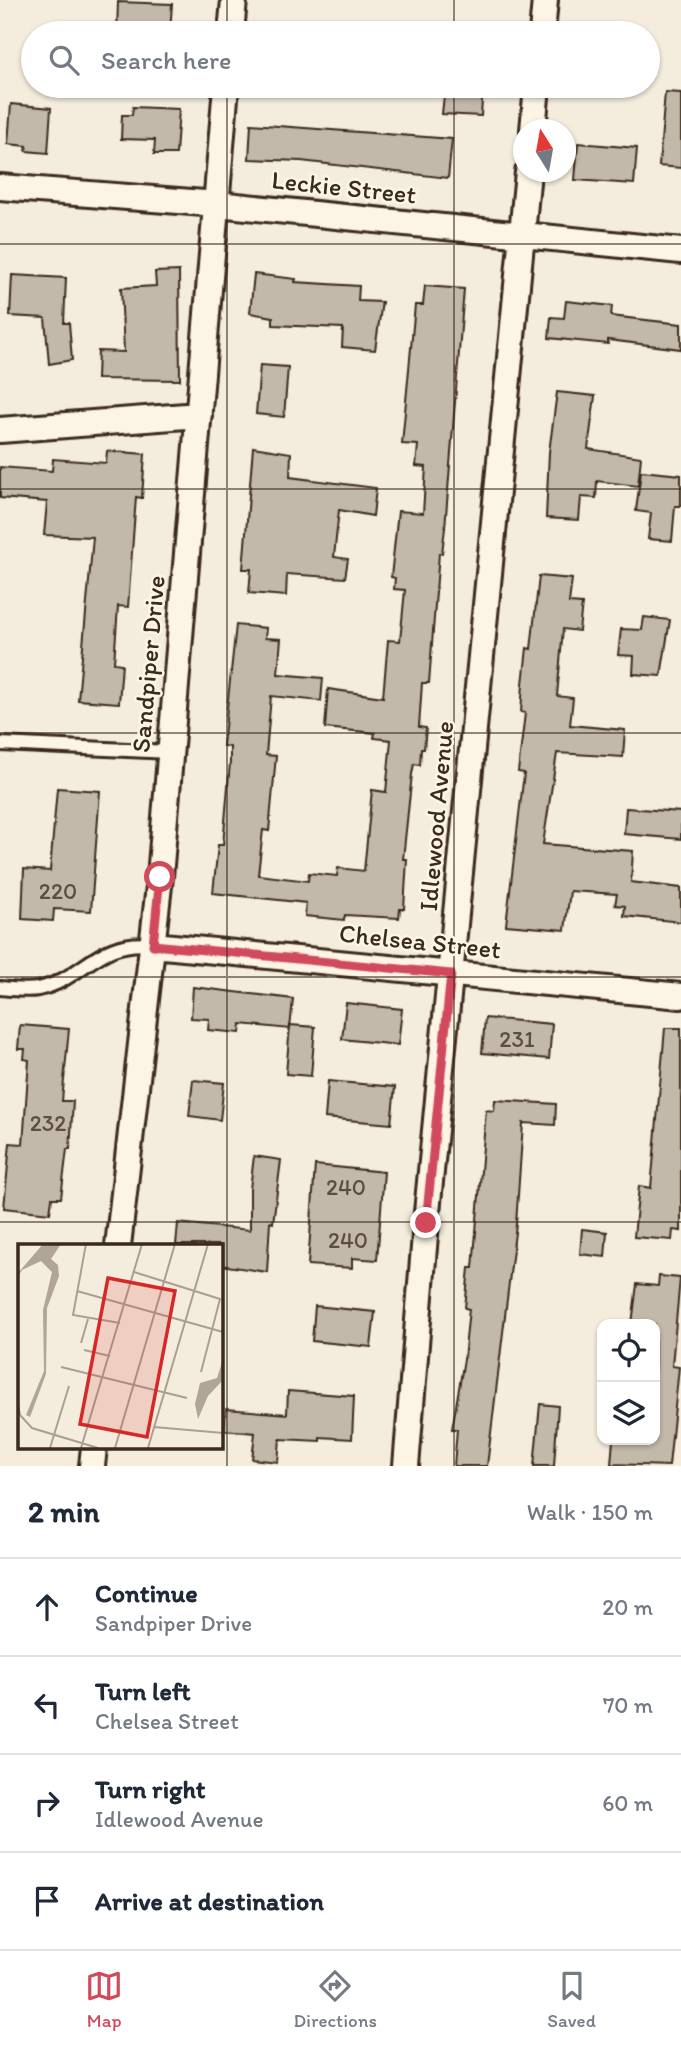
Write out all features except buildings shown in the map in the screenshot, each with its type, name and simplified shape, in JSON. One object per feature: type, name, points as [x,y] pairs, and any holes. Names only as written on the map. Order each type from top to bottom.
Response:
[{"type":"street","points":[[232,21],[234,0]]},
{"type":"street","points":[[543,21],[545,0]]},
{"type":"street","name":"Sandpiper Drive","points":[[118,1244],[153,945],[225,98]]},
{"type":"street","points":[[534,119],[536,98]]},
{"type":"street","name":"Idlewood Avenue","points":[[406,1466],[426,1223],[527,182]]},
{"type":"street","name":"Leckie Street","points":[[0,187],[217,204],[681,251]]},
{"type":"street","points":[[0,430],[199,415]]},
{"type":"street","name":"Chelsea Street","points":[[153,945],[681,996]]},
{"type":"street","points":[[92,1466],[94,1448]]},
{"type":"lane","points":[[0,744],[170,752]]},
{"type":"lane","points":[[0,988],[38,989],[61,981],[99,954],[121,946],[153,945]]},
{"type":"route","points":[[160,877],[153,945],[451,974],[426,1223]]}]
